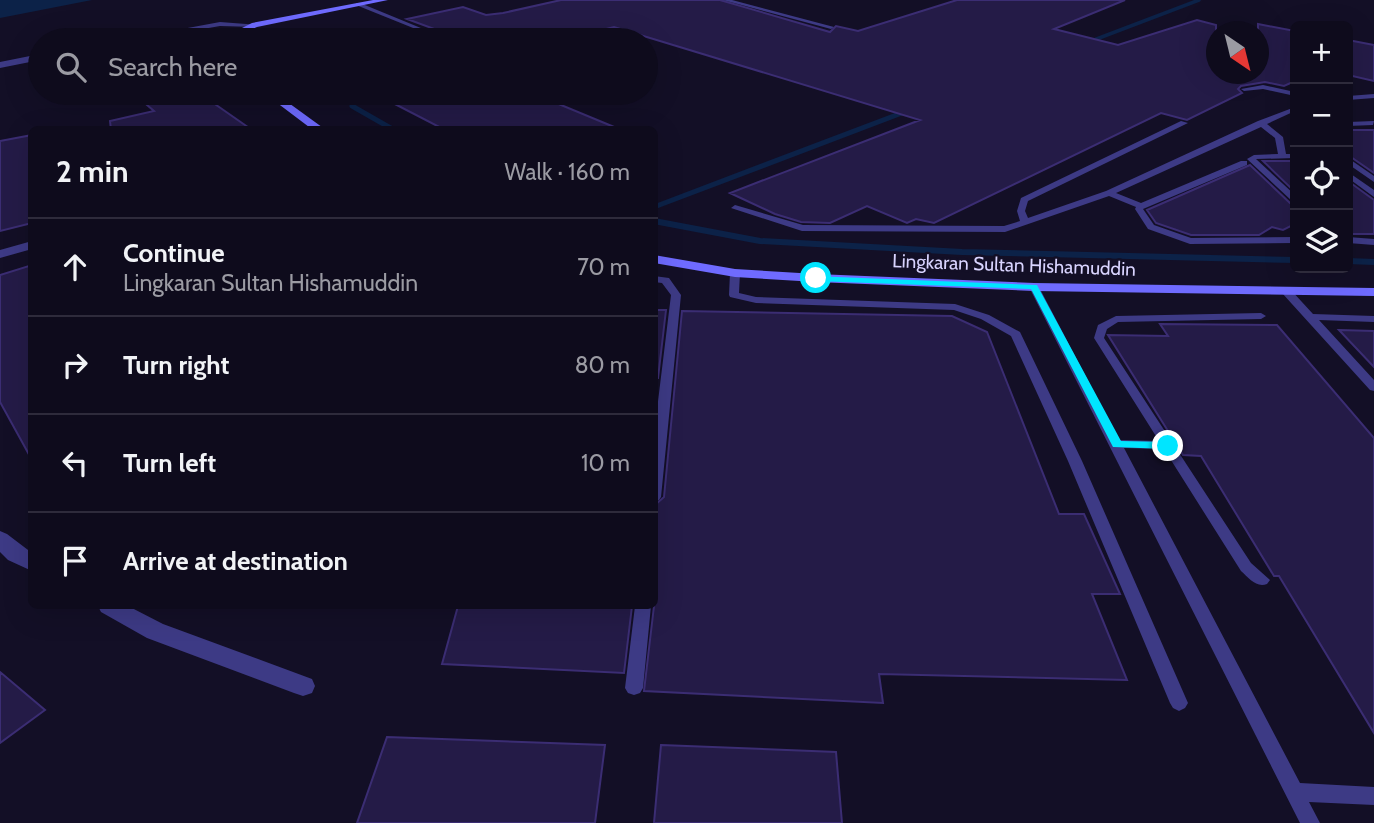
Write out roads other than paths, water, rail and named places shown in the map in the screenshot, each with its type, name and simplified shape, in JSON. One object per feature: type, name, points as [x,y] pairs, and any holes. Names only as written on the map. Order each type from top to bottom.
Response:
[{"type":"street","points":[[248,28],[384,0]]},
{"type":"street","points":[[197,28],[220,24],[255,25]]},
{"type":"street","points":[[0,65],[28,59]]},
{"type":"street","points":[[286,105],[315,126]]},
{"type":"street","points":[[0,254],[28,247]]},
{"type":"street","name":"Lingkaran Sultan Hishamuddin","points":[[658,260],[735,273],[1034,287],[1374,292]]},
{"type":"street","points":[[0,539],[15,554],[28,560]]},
{"type":"street","points":[[115,609],[155,631],[303,686]]},
{"type":"lane","points":[[726,0],[831,27]]},
{"type":"lane","points":[[358,4],[417,28]]},
{"type":"lane","points":[[1244,89],[1262,87],[1290,93]]},
{"type":"lane","points":[[1353,98],[1374,96]]},
{"type":"lane","points":[[735,208],[802,228],[977,231],[1004,229],[1109,193],[1290,112]]},
{"type":"lane","points":[[1026,223],[1021,211],[1024,200],[1184,123]]},
{"type":"lane","points":[[1261,123],[1279,137],[1282,155]]},
{"type":"lane","points":[[1353,124],[1373,123]]},
{"type":"lane","points":[[1290,156],[1251,159],[1290,195]]},
{"type":"lane","points":[[1109,193],[1141,206],[1244,163]]},
{"type":"lane","points":[[1353,164],[1374,180]]},
{"type":"lane","points":[[1353,178],[1374,194]]},
{"type":"lane","points":[[1141,206],[1139,209],[1152,227],[1190,241],[1290,240]]},
{"type":"lane","points":[[1353,240],[1374,242]]},
{"type":"lane","points":[[735,273],[734,295],[756,300],[955,307],[985,317],[1016,334],[1075,461],[1179,703]]},
{"type":"lane","points":[[658,280],[665,281],[676,295],[658,460]]},
{"type":"lane","points":[[1034,287],[1310,823]]},
{"type":"lane","points":[[1286,290],[1374,387]]},
{"type":"lane","points":[[1261,316],[1116,319],[1102,327],[1099,338],[1246,567],[1262,580]]},
{"type":"lane","points":[[1310,317],[1374,319]]},
{"type":"lane","points":[[1117,444],[1168,446]]},
{"type":"lane","points":[[634,688],[643,609]]},
{"type":"lane","points":[[1295,792],[1374,796]]},
{"type":"water","points":[[0,0],[92,0],[0,18]]},
{"type":"waterway","points":[[1086,43],[1199,0]]},
{"type":"waterway","points":[[352,106],[387,126]]},
{"type":"waterway","points":[[658,205],[907,111]]},
{"type":"waterway","points":[[658,222],[760,241],[962,252],[1290,260]]},
{"type":"waterway","points":[[1353,261],[1374,262]]}]
